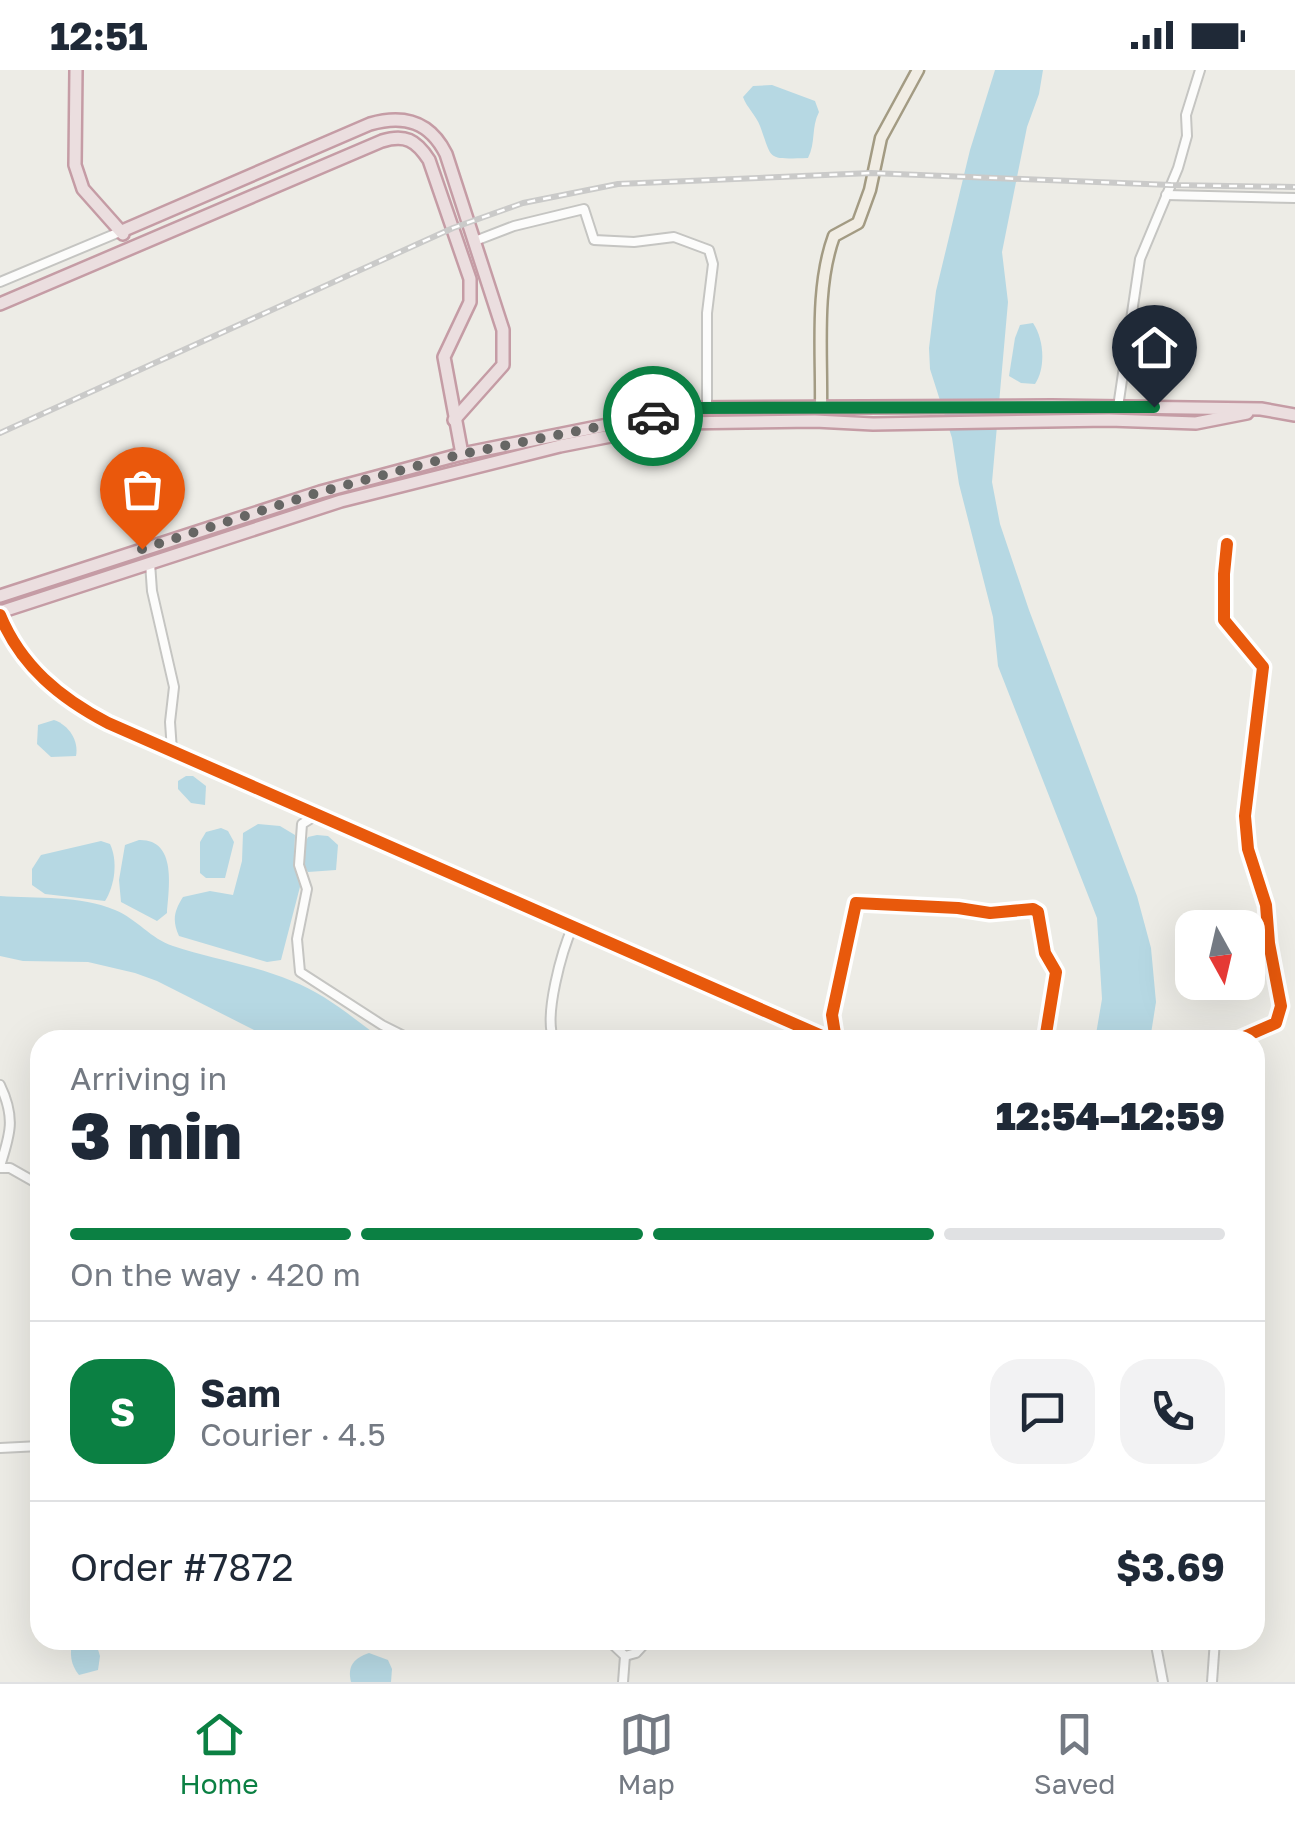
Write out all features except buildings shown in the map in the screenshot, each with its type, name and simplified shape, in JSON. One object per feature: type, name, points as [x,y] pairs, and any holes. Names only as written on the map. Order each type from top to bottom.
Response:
[{"type":"highway","points":[[76,70],[75,165],[83,190],[122,231],[129,248]]},
{"type":"highway","points":[[122,231],[370,124],[404,119],[430,129],[438,139],[504,330],[504,365],[454,420]]},
{"type":"highway","points":[[3,302],[382,141],[407,138],[419,145],[429,160],[470,279],[470,302],[444,358],[462,454]]},
{"type":"highway","points":[[0,596],[302,498],[462,454],[692,408],[1261,408],[1295,415]]},
{"type":"highway","points":[[0,613],[419,479],[677,424],[1051,420],[1196,424],[1261,408]]},
{"type":"main road","points":[[821,407],[822,314],[829,250],[834,236],[858,223],[881,138],[918,70]]},
{"type":"street","points":[[1118,407],[1140,260],[1178,168],[1186,136],[1186,115],[1200,70]]},
{"type":"street","points":[[1166,195],[1295,198]]},
{"type":"street","points":[[475,241],[514,226],[584,208],[594,240],[634,242],[674,237],[709,250],[713,264],[707,313],[708,408]]},
{"type":"street","points":[[3,302],[0,284],[122,231]]},
{"type":"street","points":[[1227,544],[1224,620],[1263,667],[1245,816],[1248,849],[1266,905],[1281,1006],[1276,1022],[1259,1030]]},
{"type":"street","points":[[150,562],[152,590],[174,687],[172,751]]},
{"type":"street","points":[[0,613],[17,650],[48,686],[98,718],[314,816],[811,1030]]},
{"type":"street","points":[[314,816],[302,824],[298,839],[299,865],[307,885],[298,939],[300,972],[391,1030]]},
{"type":"street","points":[[833,1030],[832,1015],[856,903],[990,913],[1033,908],[1038,912],[1045,953],[1056,972],[1047,1030]]},
{"type":"street","points":[[550,1030],[552,1004],[572,926]]},
{"type":"street","points":[[0,1085],[10,1107],[12,1130],[0,1167],[30,1179]]},
{"type":"street","points":[[0,1448],[30,1446]]},
{"type":"street","points":[[619,1650],[625,1656]]},
{"type":"street","points":[[625,1656],[638,1650]]},
{"type":"street","points":[[1157,1650],[1163,1682]]},
{"type":"street","points":[[1212,1682],[1214,1650]]},
{"type":"street","points":[[623,1682],[625,1656]]},
{"type":"water","points":[[995,70],[1043,70],[1027,127],[1002,252],[1008,302],[992,482],[1000,524],[1029,610],[1137,896],[1151,948],[1156,1002],[1152,1030],[1097,1030],[1102,999],[1097,918],[998,666],[993,617],[959,484],[952,438],[930,369],[936,291],[970,150]]},
{"type":"water","points":[[772,85],[815,101],[819,112],[808,158],[778,158],[767,146],[743,97],[753,86]]},
{"type":"water","points":[[1033,323],[1041,345],[1041,370],[1035,384],[1021,383],[1009,376],[1015,338],[1020,325]]},
{"type":"water","points":[[54,720],[72,734],[76,756],[51,757],[37,744],[38,725]]},
{"type":"water","points":[[193,776],[206,786],[205,805],[191,803],[178,789],[178,781]]},
{"type":"water","points":[[258,824],[280,826],[295,835],[294,856],[301,883],[281,960],[267,962],[179,936],[175,921],[183,897],[210,891],[233,895],[242,861],[243,833]]},
{"type":"water","points":[[221,828],[228,831],[234,842],[225,878],[206,878],[200,873],[200,842],[206,832]]},
{"type":"water","points":[[328,836],[338,845],[336,870],[308,872],[305,867],[304,846],[308,837]]},
{"type":"water","points":[[139,840],[160,847],[168,866],[167,913],[157,921],[121,902],[119,880],[125,845]]},
{"type":"water","points":[[101,841],[110,844],[115,865],[105,901],[45,894],[32,885],[32,869],[41,855]]},
{"type":"water","points":[[0,896],[102,905],[130,918],[165,943],[304,986],[369,1030],[254,1030],[135,973],[88,962],[23,961],[0,956]]},
{"type":"water","points":[[71,1650],[98,1650],[98,1670],[79,1675],[71,1659]]},
{"type":"water","points":[[369,1653],[388,1660],[391,1682],[351,1682],[353,1663]]},
{"type":"railway","points":[[0,433],[453,228],[523,203],[618,184],[871,173],[1295,187]]},
{"type":"cycle path","points":[[1227,544],[1224,620],[1263,667],[1245,816],[1248,849],[1266,905],[1281,1006],[1276,1023],[1260,1030]]},
{"type":"cycle path","points":[[0,615],[19,650],[44,679],[108,723],[808,1030]]},
{"type":"cycle path","points":[[834,1030],[832,1015],[856,903],[990,913],[1033,909],[1038,912],[1045,953],[1056,972],[1047,1030]]},
{"type":"way so far","points":[[142,549],[320,492],[462,454],[653,416]]},
{"type":"route","points":[[653,416],[692,408],[1154,407]]}]
